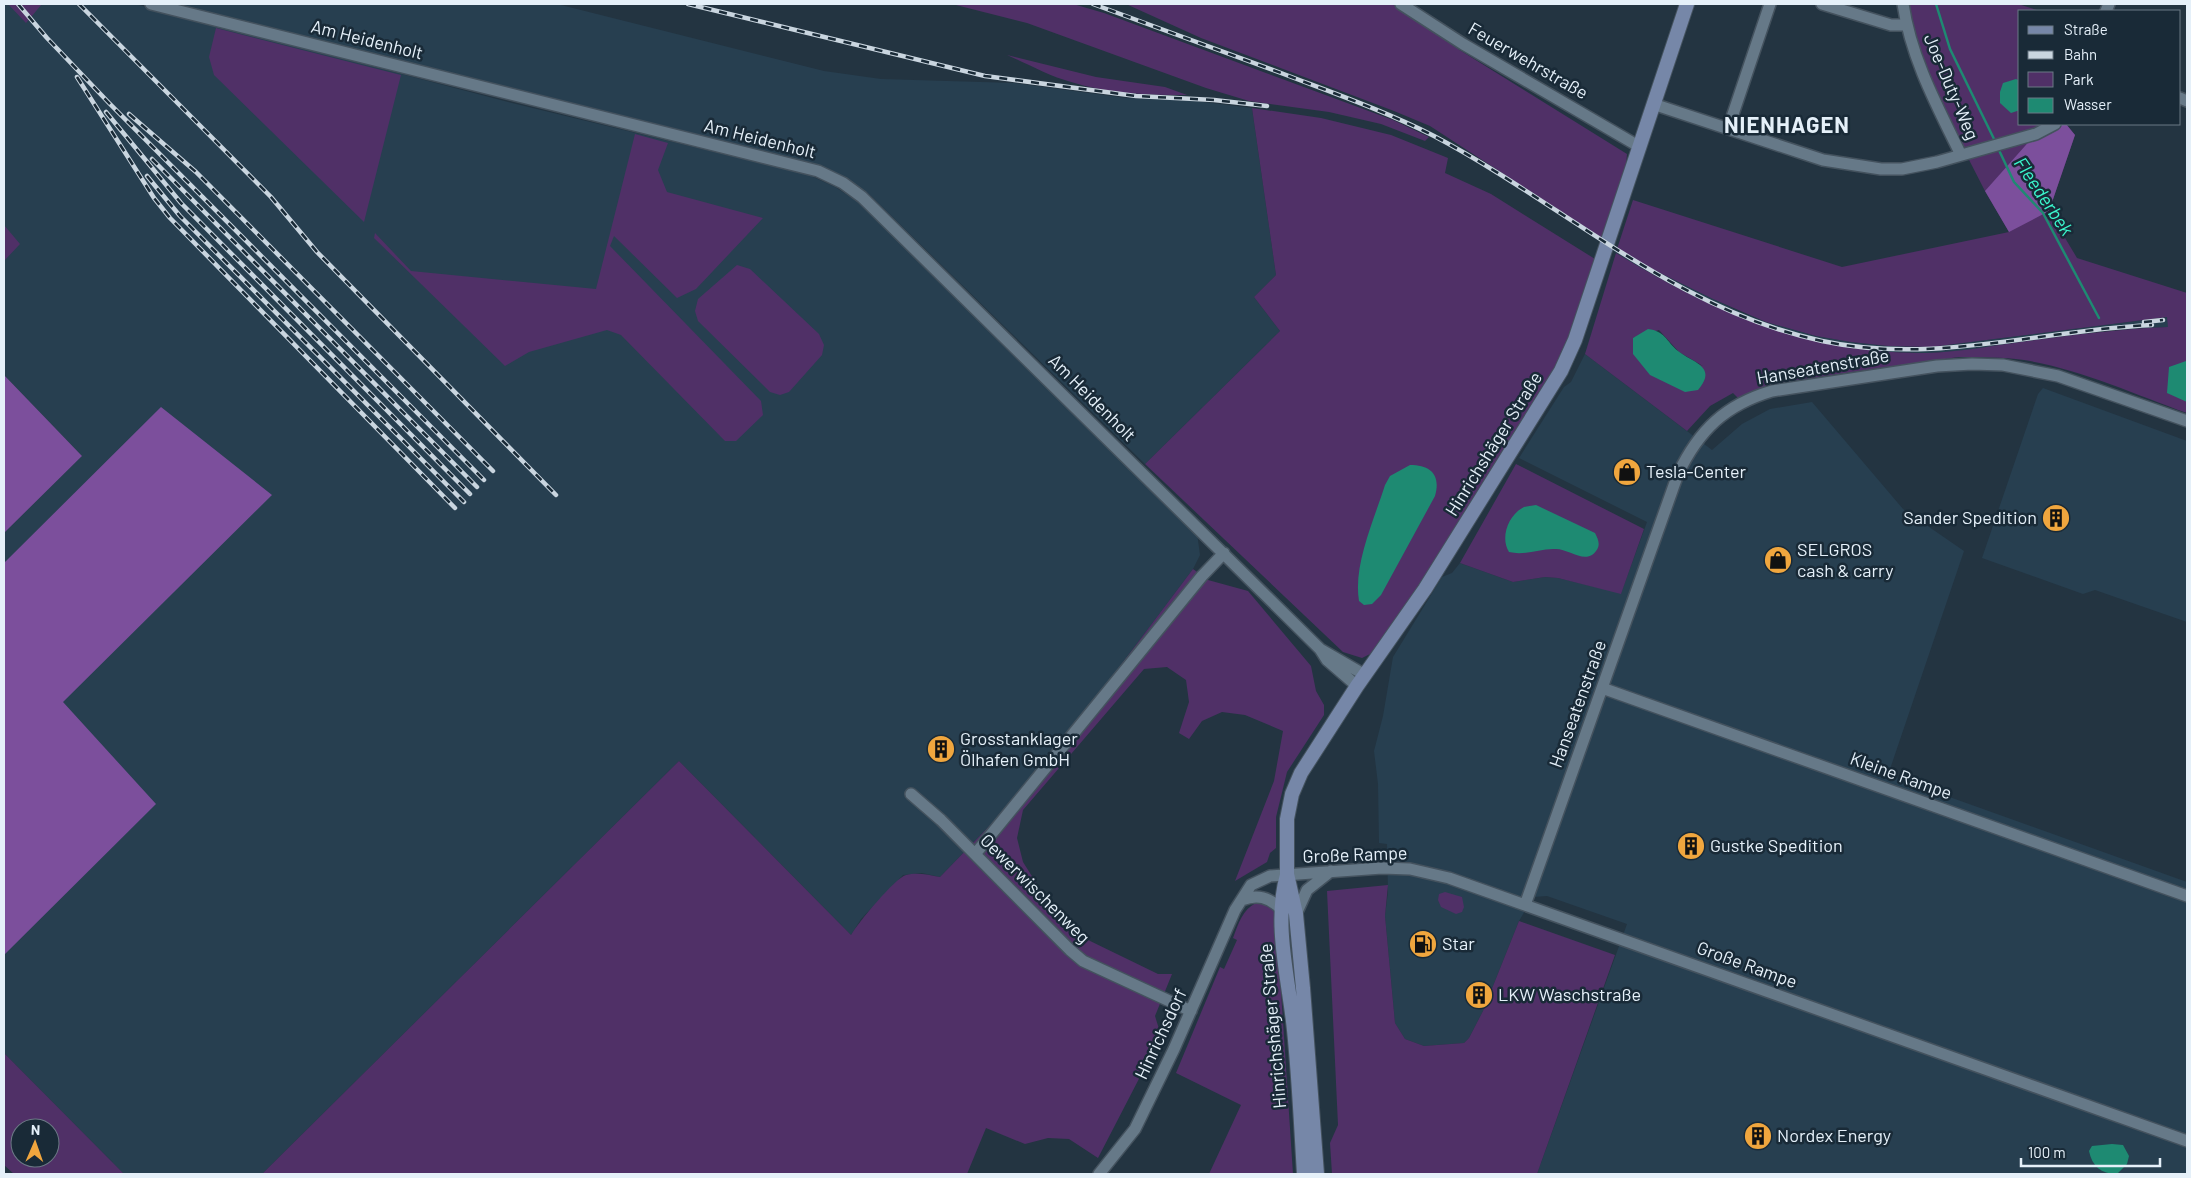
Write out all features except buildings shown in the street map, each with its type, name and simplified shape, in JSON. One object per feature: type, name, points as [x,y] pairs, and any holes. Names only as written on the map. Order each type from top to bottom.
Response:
[{"type":"main road","name":"Hinrichshäger Straße","points":[[1317,1174],[1296,914],[1288,874],[1287,819],[1294,789],[1301,773],[1361,681],[1425,589],[1561,371],[1575,340],[1686,4]]},
{"type":"main road","name":"Hinrichshäger Straße","points":[[1288,874],[1282,894],[1281,909],[1286,972],[1294,1029],[1304,1174]]},
{"type":"street","name":"Am Heidenholt","points":[[151,4],[818,171],[843,184],[862,197],[918,251],[1320,649],[1361,681]]},
{"type":"street","name":"Feuerwehrstraße","points":[[1401,4],[1463,44],[1640,147]]},
{"type":"street","points":[[1728,128],[1770,4]]},
{"type":"street","points":[[1822,4],[1890,25],[1906,25]]},
{"type":"street","name":"Joe-Duty-Weg","points":[[1903,4],[1906,25],[1921,70],[1961,155]]},
{"type":"street","points":[[1653,104],[1823,160],[1855,166],[1902,169],[1937,162],[2036,134],[2053,125]]},
{"type":"street","name":"Hanseatenstraße","points":[[1525,905],[1678,474],[1687,455],[1707,427],[1737,405],[1755,396],[1789,388],[1937,366],[2003,365],[2058,376],[2187,421]]},
{"type":"street","points":[[976,854],[1202,576],[1224,553]]},
{"type":"street","name":"Kleine Rampe","points":[[1602,688],[2187,896]]},
{"type":"street","name":"Oewerwischenweg","points":[[913,792],[1082,960],[1191,1011]]},
{"type":"street","name":"Große Rampe","points":[[1288,874],[1389,868],[1426,872],[1449,878],[2187,1141]]},
{"type":"street","name":"Hinrichshäger Straße","points":[[1296,914],[1307,890],[1331,871]]},
{"type":"street","name":"Hinrichsdorf","points":[[1099,1174],[1135,1129],[1191,1011],[1232,918],[1251,885],[1261,879],[1288,874]]},
{"type":"street","points":[[1242,900],[1263,897],[1281,909]]},
{"type":"shaded area","points":[[4,4],[135,4],[512,103],[809,175],[835,187],[860,203],[1197,533],[1200,555],[1193,569],[1081,718],[1000,815],[940,877],[922,873],[903,875],[861,919],[851,935],[679,761],[262,1174],[124,1174],[4,1053],[4,533],[82,456],[4,375]]},
{"type":"shaded area","points":[[172,4],[557,4],[824,71],[881,79],[1014,83],[1126,98],[1195,101],[1252,108],[1276,275],[1254,297],[1280,331],[1145,464],[869,194],[848,179],[820,165]]},
{"type":"shaded area","points":[[2056,125],[2067,125],[2075,135],[2049,211],[2009,232],[1985,191],[2033,137]]},
{"type":"shaded area","points":[[1611,245],[1644,265],[1740,312],[1766,322],[1816,336],[1851,342],[1888,346],[1931,347],[2168,317],[2168,327],[2109,330],[1960,351],[1928,353],[1879,352],[1835,347],[1764,327],[1711,305],[1632,263],[1610,249]]},
{"type":"shaded area","points":[[1585,354],[1712,450],[1742,424],[1770,409],[1812,402],[1903,509],[1964,551],[1888,775],[2187,882],[2187,1174],[1537,1174],[1627,924],[1547,896],[1533,897],[1519,921],[1483,1011],[1469,1038],[1464,1043],[1424,1046],[1405,1039],[1395,1023],[1385,916],[1388,892],[1387,844],[1379,843],[1378,784],[1374,751],[1383,716],[1393,657],[1442,577],[1452,573],[1460,563],[1513,582],[1545,577],[1558,578],[1621,593],[1647,522],[1519,458],[1564,387],[1571,382]]},
{"type":"shaded area","points":[[4,375],[82,456],[4,533]]},
{"type":"shaded area","points":[[2043,388],[2187,441],[2187,622],[2095,590],[2083,594],[1982,558],[2038,394]]},
{"type":"shaded area","points":[[161,407],[272,495],[63,702],[156,804],[4,955],[4,563]]},
{"type":"green space","points":[[8,4],[42,4],[26,23]]},
{"type":"green space","points":[[952,4],[1073,4],[1104,13],[1393,120],[1429,137],[1425,141],[1381,124],[1329,112],[1249,101],[1206,88],[1027,23]]},
{"type":"green space","points":[[1126,4],[1392,4],[1458,49],[1627,154],[1626,165],[1602,238],[1430,126],[1201,38]]},
{"type":"green space","points":[[1907,4],[2018,4],[2037,10],[2018,10],[2018,125],[2067,125],[2075,135],[2049,211],[2077,258],[2187,293],[2187,413],[2066,369],[2008,358],[1959,357],[1789,381],[1756,390],[1738,398],[1733,393],[1710,406],[1687,431],[1585,354],[1616,253],[1689,294],[1727,311],[1765,326],[1804,338],[1844,347],[1885,352],[1927,353],[2091,333],[2168,327],[2167,317],[1931,347],[1888,346],[1851,342],[1816,336],[1766,322],[1713,299],[1644,265],[1617,249],[1633,200],[1842,267],[2009,232],[1985,191],[1947,117],[1921,57]],"holes":[[[1659,330],[1679,352],[1703,366],[1633,338]]]},
{"type":"green space","points":[[216,28],[401,75],[364,222],[214,75],[209,57]]},
{"type":"green space","points":[[1007,55],[1096,77],[1165,87],[1187,95],[1128,93],[1085,86],[1055,77]]},
{"type":"green space","points":[[1252,108],[1321,118],[1391,135],[1448,158],[1445,173],[1491,194],[1595,259],[1570,337],[1556,372],[1505,455],[1376,651],[1362,658],[1343,652],[1145,464],[1280,331],[1254,297],[1276,275]]},
{"type":"green space","points":[[635,134],[668,143],[658,170],[667,192],[763,218],[696,289],[677,298],[614,236],[610,246],[761,401],[763,415],[736,441],[725,441],[621,335],[607,330],[529,352],[505,366],[374,238],[375,233],[411,271],[596,289]]},
{"type":"green space","points":[[4,225],[20,244],[4,261]]},
{"type":"green space","points":[[737,265],[750,269],[819,334],[824,345],[822,355],[789,392],[780,395],[770,392],[698,321],[695,311],[698,299]]},
{"type":"green space","points":[[1516,464],[1644,529],[1621,594],[1558,578],[1545,577],[1513,582],[1460,563]]},
{"type":"green space","points":[[1193,569],[1208,580],[1248,591],[1311,666],[1316,691],[1324,705],[1324,715],[1287,772],[1276,817],[1276,848],[1270,853],[1267,862],[1235,881],[1274,781],[1283,731],[1245,715],[1222,712],[1202,721],[1189,739],[1179,733],[1189,702],[1186,680],[1167,667],[1144,669],[1023,810],[1017,838],[1023,862],[1040,889],[1060,914],[1086,939],[1158,974],[1172,974],[1155,1016],[1159,1029],[1158,1042],[1098,1158],[1069,1139],[1048,1138],[1025,1144],[986,1128],[967,1174],[262,1174],[679,761],[851,935],[877,902],[901,878],[914,874],[940,877],[1000,815],[1081,718]]},
{"type":"green space","points":[[1388,885],[1385,916],[1395,1023],[1405,1039],[1424,1046],[1464,1043],[1469,1038],[1483,1011],[1519,921],[1615,955],[1537,1174],[1332,1174],[1330,1143],[1338,1125],[1327,891]]},
{"type":"green space","points":[[1445,892],[1462,897],[1464,907],[1462,912],[1456,914],[1441,907],[1438,900],[1439,894]]},
{"type":"green space","points":[[1256,903],[1268,906],[1276,915],[1293,1174],[1209,1174],[1241,1105],[1176,1073],[1220,967],[1224,969],[1237,940],[1233,938],[1239,922],[1244,913]]},
{"type":"green space","points":[[4,1053],[124,1174],[14,1174],[4,1165]]},
{"type":"water","points":[[2018,80],[2018,111],[2011,113],[2000,103],[2000,92],[2003,83]]},
{"type":"water","points":[[1648,329],[1662,334],[1678,351],[1701,366],[1705,375],[1698,390],[1685,392],[1650,375],[1633,354],[1633,338]]},
{"type":"water","points":[[2187,361],[2187,402],[2167,393],[2169,367]]},
{"type":"water","points":[[1410,465],[1424,467],[1433,473],[1437,482],[1435,496],[1381,595],[1372,604],[1364,605],[1359,601],[1359,573],[1370,528],[1390,476]]},
{"type":"water","points":[[1536,505],[1595,533],[1599,544],[1598,549],[1587,557],[1556,549],[1521,553],[1509,552],[1505,540],[1510,521],[1524,507]]},
{"type":"water","points":[[2123,1145],[2129,1156],[2127,1164],[2117,1174],[2106,1173],[2098,1168],[2092,1161],[2089,1151],[2092,1146]]},
{"type":"waterway","name":"Fleederbek","points":[[1936,4],[1950,49],[1995,141]]},
{"type":"waterway","name":"Fleederbek","points":[[1998,148],[2014,182],[2043,213],[2099,318]]},
{"type":"railway","points":[[18,4],[47,38],[109,103],[484,480]]},
{"type":"railway","points":[[79,4],[271,197],[317,252],[556,495]]},
{"type":"railway","points":[[688,4],[985,76],[1136,96],[1214,100],[1267,106]]},
{"type":"railway","points":[[1093,4],[1378,110],[1434,136],[1482,163],[1621,252],[1669,280],[1718,305],[1768,326],[1822,341],[1864,347],[1905,349],[1946,348],[2110,328],[2152,325]]},
{"type":"railway","points":[[77,77],[154,198],[170,218],[455,508]]},
{"type":"railway","points":[[106,112],[181,203],[470,494]]},
{"type":"railway","points":[[129,114],[196,172],[493,471]]},
{"type":"railway","points":[[152,159],[477,487]]},
{"type":"railway","points":[[147,176],[180,216],[464,502]]},
{"type":"railway","points":[[2144,322],[2163,320]]},
{"type":"place","name":"Tesla-Center","points":[[1627,472]]},
{"type":"place","name":"Sander Spedition","points":[[2056,518]]},
{"type":"place","name":"SELGROS cash & carry","points":[[1778,560]]},
{"type":"place","name":"Grosstanklager Ölhafen GmbH","points":[[941,749]]},
{"type":"place","name":"Gustke Spedition","points":[[1691,846]]},
{"type":"place","name":"Star","points":[[1423,944]]},
{"type":"place","name":"LKW Waschstraße","points":[[1479,995]]},
{"type":"place","name":"Nordex Energy","points":[[1758,1136]]},
{"type":"district","name":"NIENHAGEN","points":[[1787,125]]}]
